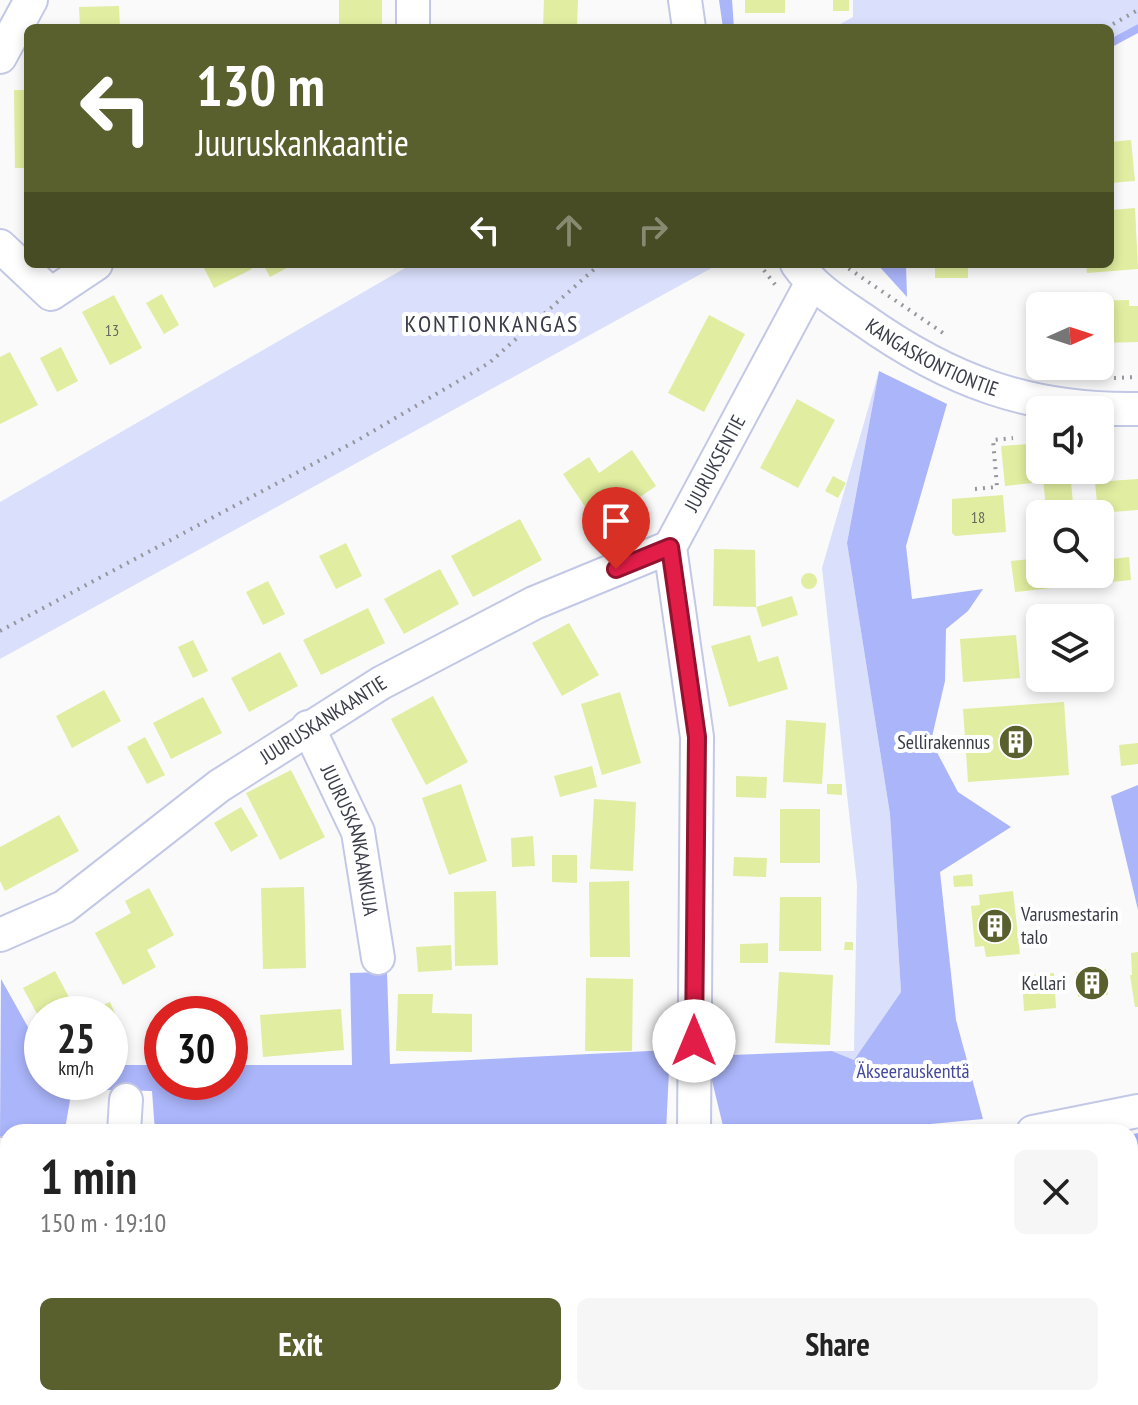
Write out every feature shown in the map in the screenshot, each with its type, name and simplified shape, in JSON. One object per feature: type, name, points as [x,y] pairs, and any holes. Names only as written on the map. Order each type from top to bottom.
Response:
[{"type":"street","points":[[0,57],[31,0]]},
{"type":"street","points":[[413,0],[413,24]]},
{"type":"street","points":[[685,0],[688,24]]},
{"type":"street","points":[[0,246],[51,294],[90,268]]},
{"type":"street","name":"KANGASKONTIONTIE","points":[[804,274],[884,335],[953,375],[1031,401],[1138,409]]},
{"type":"street","name":"JUURUKSENTIE","points":[[670,547],[804,274]]},
{"type":"street","points":[[670,547],[697,737],[694,1124]]},
{"type":"street","name":"JUURUSKANKAANTIE","points":[[0,935],[64,907],[219,786],[381,683],[534,603],[670,547]]},
{"type":"street","name":"JUURUSKANKAANKUJA","points":[[308,727],[358,832],[378,958]]},
{"type":"street","points":[[1073,1124],[1138,1111]]},
{"type":"path","points":[[1113,24],[1138,10]]},
{"type":"path","points":[[0,631],[358,440],[489,363],[596,268]]},
{"type":"path","points":[[848,268],[957,342]]},
{"type":"path","points":[[1114,378],[1138,377]]},
{"type":"path","points":[[975,489],[997,487],[993,440],[1013,438]]},
{"type":"shaded area","points":[[853,0],[1138,0],[1138,24],[1114,37],[1114,24],[840,24],[853,17]]},
{"type":"shaded area","points":[[405,268],[712,268],[0,659],[0,502]]},
{"type":"shaded area","points":[[879,371],[847,543],[890,814],[901,992],[854,1060],[832,1051],[854,1051],[857,885],[822,568]]},
{"type":"green space","points":[[719,0],[732,0],[734,24],[722,24]]},
{"type":"green space","points":[[1138,24],[1138,33],[1114,46],[1114,37]]},
{"type":"green space","points":[[881,268],[906,268],[907,297]]},
{"type":"green space","name":"Äkseerauskenttä","points":[[879,371],[947,404],[906,546],[912,599],[983,589],[968,611],[946,629],[945,681],[931,741],[958,792],[1011,827],[940,872],[956,1020],[983,1119],[931,1124],[723,1124],[706,1056],[832,1051],[854,1060],[901,992],[890,814],[847,543]]},
{"type":"green space","points":[[1138,785],[1138,910],[1111,796]]},
{"type":"green space","points":[[387,972],[390,1064],[670,1050],[666,1124],[154,1124],[153,1100],[248,1100],[248,1065],[352,1065],[350,973]]},
{"type":"green space","points":[[1,979],[24,1020],[24,1100],[70,1100],[66,1124],[0,1124]]},
{"type":"green space","points":[[128,1065],[144,1065],[144,1091],[128,1090]]},
{"type":"building","points":[[339,0],[382,0],[382,24],[339,24]]},
{"type":"building","points":[[544,0],[578,0],[577,24],[543,24]]},
{"type":"building","points":[[745,0],[785,0],[785,13],[745,13]]},
{"type":"building","points":[[833,0],[849,0],[849,11],[833,11]]},
{"type":"building","points":[[119,6],[120,24],[80,24],[79,7]]},
{"type":"building","points":[[14,90],[24,90],[24,168],[15,168]]},
{"type":"building","points":[[1131,140],[1135,181],[1114,183],[1114,142]]},
{"type":"building","points":[[1135,208],[1138,269],[1087,273],[1086,268],[1114,268],[1114,210]]},
{"type":"building","points":[[204,268],[252,269],[214,288]]},
{"type":"building","points":[[265,268],[287,268],[270,277]]},
{"type":"building","points":[[935,268],[968,268],[968,278],[935,278]]},
{"type":"building","points":[[162,294],[179,325],[164,334],[146,303]]},
{"type":"building","points":[[114,295],[142,348],[110,365],[82,312]]},
{"type":"building","points":[[1114,300],[1129,300],[1129,306],[1138,306],[1138,342],[1114,343]]},
{"type":"building","points":[[709,315],[745,334],[704,412],[668,393]]},
{"type":"building","points":[[61,347],[78,381],[57,392],[40,358]]},
{"type":"building","points":[[10,352],[38,405],[0,424],[0,357]]},
{"type":"building","points":[[797,399],[835,420],[798,488],[760,468]]},
{"type":"building","points":[[1026,444],[1026,484],[1005,486],[1001,446]]},
{"type":"building","points":[[632,450],[656,486],[598,526],[563,474],[589,457],[599,473]]},
{"type":"building","points":[[833,476],[846,483],[838,498],[825,491]]},
{"type":"building","points":[[1138,479],[1138,510],[1114,512],[1114,500],[1097,500],[1095,484],[1114,484],[1114,481]]},
{"type":"building","points":[[1044,484],[1071,484],[1073,500],[1045,500]]},
{"type":"building","points":[[1003,495],[1006,532],[955,536],[952,533],[952,499]]},
{"type":"building","points":[[520,519],[542,560],[473,597],[451,556]]},
{"type":"building","points":[[346,543],[362,576],[336,589],[319,556]]},
{"type":"building","points":[[714,549],[755,550],[756,607],[713,606]]},
{"type":"building","points":[[1129,557],[1131,580],[1114,582],[1114,559]]},
{"type":"building","points":[[1026,559],[1026,588],[1051,588],[1015,592],[1011,561]]},
{"type":"building","points":[[440,569],[459,604],[404,634],[384,599]]},
{"type":"building","points":[[809,573],[817,581],[809,589],[801,581]]},
{"type":"building","points":[[268,581],[285,614],[263,625],[246,592]]},
{"type":"building","points":[[792,596],[798,615],[762,627],[756,607]]},
{"type":"building","points":[[368,608],[385,643],[321,675],[303,640]]},
{"type":"building","points":[[569,623],[599,675],[562,696],[532,643]]},
{"type":"building","points":[[750,635],[758,662],[778,656],[788,689],[729,707],[711,646]]},
{"type":"building","points":[[1016,635],[1020,678],[963,682],[960,639]]},
{"type":"building","points":[[193,640],[208,671],[193,678],[178,647]]},
{"type":"building","points":[[280,652],[298,686],[249,712],[231,678]]},
{"type":"building","points":[[104,690],[121,721],[72,748],[56,716]]},
{"type":"building","points":[[620,692],[641,763],[602,775],[581,704]]},
{"type":"building","points":[[433,696],[468,762],[426,785],[391,719]]},
{"type":"building","points":[[203,697],[222,733],[171,759],[153,723]]},
{"type":"building","name":"Sellirakennus","points":[[1064,702],[1069,775],[968,782],[963,709]]},
{"type":"building","points":[[786,720],[826,723],[822,784],[783,782]]},
{"type":"building","points":[[145,737],[165,775],[147,784],[127,747]]},
{"type":"building","points":[[1138,743],[1138,764],[1121,766],[1119,745]]},
{"type":"building","points":[[592,766],[597,787],[560,797],[554,776]]},
{"type":"building","points":[[291,770],[325,837],[280,860],[246,793]]},
{"type":"building","points":[[736,776],[767,777],[766,798],[736,797]]},
{"type":"building","points":[[461,784],[487,861],[449,875],[422,798]]},
{"type":"building","points":[[827,784],[842,784],[842,795],[827,794]]},
{"type":"building","points":[[594,799],[636,802],[633,871],[590,869]]},
{"type":"building","points":[[241,807],[258,836],[231,852],[214,823]]},
{"type":"building","points":[[780,809],[820,809],[820,863],[780,863]]},
{"type":"building","points":[[59,815],[79,851],[5,891],[0,881],[0,847]]},
{"type":"building","points":[[533,836],[535,866],[512,867],[511,838]]},
{"type":"building","points":[[552,855],[577,855],[577,883],[552,882]]},
{"type":"building","points":[[734,857],[767,858],[766,877],[733,876]]},
{"type":"building","points":[[972,874],[973,886],[954,887],[953,876]]},
{"type":"building","points":[[629,881],[630,957],[590,957],[589,882]]},
{"type":"building","points":[[304,887],[306,968],[263,969],[261,888]]},
{"type":"building","points":[[149,888],[174,935],[147,950],[156,967],[123,985],[95,933],[131,913],[125,901]]},
{"type":"building","points":[[496,891],[498,965],[455,966],[454,892]]},
{"type":"building","name":"Varusmestarin talo","points":[[1013,891],[1020,954],[986,957],[984,946],[975,947],[971,906],[980,905],[979,895]]},
{"type":"building","points":[[780,897],[821,897],[821,951],[779,951]]},
{"type":"building","points":[[845,942],[853,942],[853,950],[844,950]]},
{"type":"building","points":[[768,943],[768,963],[740,963],[740,944]]},
{"type":"building","points":[[451,945],[452,970],[418,972],[416,947]]},
{"type":"building","points":[[1138,952],[1138,1007],[1135,1007],[1130,975],[1131,953]]},
{"type":"building","name":"Kellari","points":[[1106,969],[1108,995],[1078,997],[1076,972]]},
{"type":"building","points":[[55,971],[68,996],[27,996],[23,988]]},
{"type":"building","points":[[779,972],[833,975],[830,1045],[775,1043]]},
{"type":"building","points":[[1054,973],[1056,1008],[1024,1011],[1022,976]]},
{"type":"building","points":[[586,978],[633,979],[632,1051],[585,1051]]},
{"type":"building","points":[[398,994],[433,994],[432,1013],[472,1014],[472,1052],[396,1051]]},
{"type":"building","points":[[341,1009],[344,1050],[263,1057],[260,1015]]},
{"type":"place","name":"Sellirakennus","points":[[1016,742]]},
{"type":"place","name":"Varusmestarin talo","points":[[995,926]]},
{"type":"place","name":"Kellari","points":[[1092,983]]},
{"type":"district","name":"KONTIONKANGAS","points":[[492,324]]},
{"type":"route","points":[[616,569],[670,547],[697,737],[694,1041]]}]
